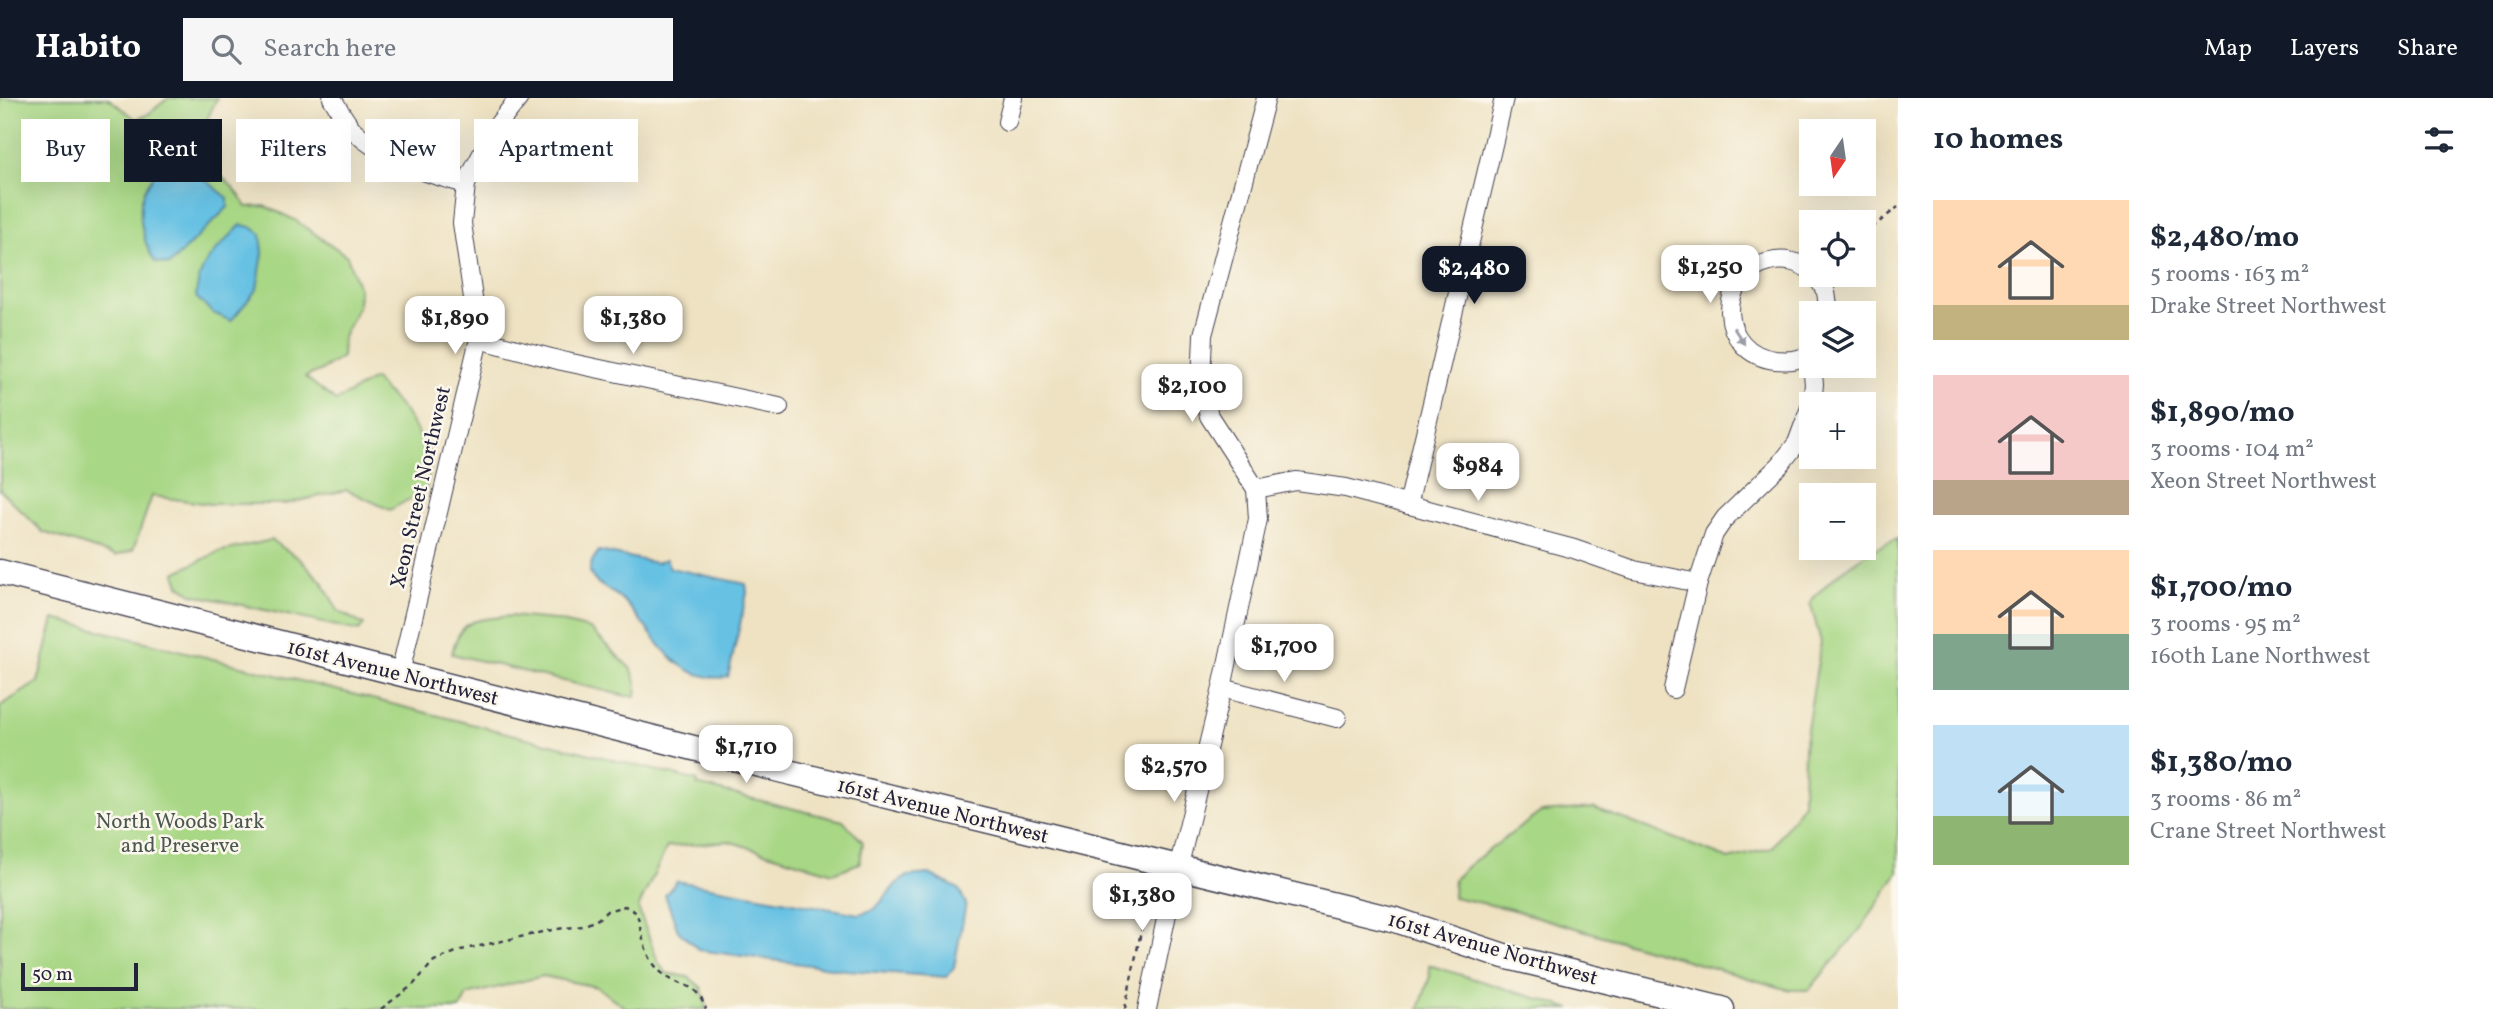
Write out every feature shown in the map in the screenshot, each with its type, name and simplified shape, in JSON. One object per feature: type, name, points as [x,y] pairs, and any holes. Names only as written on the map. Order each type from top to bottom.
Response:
[{"type":"main road","name":"161st Avenue Northwest","points":[[0,572],[788,772],[1396,920],[1504,956],[1722,1009]]},
{"type":"street","points":[[332,98],[351,128],[375,149],[431,176],[466,184],[496,127],[519,98]]},
{"type":"street","points":[[1007,122],[1013,98]]},
{"type":"street","points":[[1147,1009],[1169,904],[1222,688],[1258,519],[1256,489],[1209,416],[1201,382],[1203,335],[1266,98]]},
{"type":"street","points":[[1408,505],[1504,98]]},
{"type":"street","name":"Xeon Street Northwest","points":[[400,673],[479,339],[462,223],[466,184]]},
{"type":"street","points":[[1799,265],[1791,261],[1775,260],[1756,265],[1742,276],[1734,288],[1730,308],[1737,337],[1754,354],[1768,359],[1799,360]]},
{"type":"street","points":[[479,339],[562,361],[779,407]]},
{"type":"street","points":[[1672,689],[1698,583],[1714,534],[1725,517],[1780,465],[1799,438]]},
{"type":"street","points":[[1256,489],[1296,481],[1346,488],[1574,549],[1634,570],[1698,583]]},
{"type":"street","points":[[1222,688],[1337,718]]},
{"type":"path","points":[[1876,224],[1898,206]]},
{"type":"path","points":[[1125,1009],[1146,907],[1169,904]]},
{"type":"path","points":[[381,1009],[413,985],[434,961],[461,950],[583,926],[607,911],[625,906],[637,913],[647,953],[659,971],[668,978],[690,985],[706,1009]]},
{"type":"green space","points":[[0,98],[108,98],[136,119],[124,119],[124,182],[222,182],[222,177],[237,192],[246,207],[265,206],[295,220],[347,256],[359,289],[358,307],[343,337],[342,357],[305,377],[336,401],[374,379],[405,412],[432,455],[426,490],[390,510],[347,490],[285,504],[210,504],[152,496],[133,550],[116,556],[43,532],[0,490]]},
{"type":"green space","points":[[168,98],[217,98],[207,119],[136,119],[147,115]]},
{"type":"green space","points":[[1898,539],[1898,872],[1862,927],[1809,990],[1789,990],[1510,909],[1453,897],[1454,879],[1470,864],[1541,812],[1594,808],[1729,859],[1772,848],[1803,804],[1804,748],[1821,642],[1810,602],[1828,583],[1858,560],[1876,560],[1876,549]]},
{"type":"green space","points":[[271,540],[300,559],[323,583],[338,611],[364,625],[359,631],[192,594],[179,585],[175,573],[218,552]]},
{"type":"green space","points":[[510,616],[554,620],[590,629],[632,670],[637,685],[636,696],[626,696],[452,654],[455,642],[465,627],[479,620]]},
{"type":"green space","name":"North Woods Park and Preserve","points":[[54,619],[698,781],[697,785],[843,821],[863,842],[860,863],[833,873],[728,841],[667,847],[638,908],[658,962],[666,973],[688,977],[701,987],[707,1009],[627,1009],[597,987],[543,976],[467,995],[460,1009],[0,1009],[0,706],[38,682]]},
{"type":"green space","points":[[1429,965],[1571,1009],[1419,1009],[1430,976]]},
{"type":"water","points":[[150,182],[208,182],[228,198],[228,207],[169,265],[155,262],[142,228],[141,209]]},
{"type":"water","points":[[241,225],[251,227],[261,234],[263,253],[257,289],[231,321],[213,313],[196,297],[205,265]]},
{"type":"water","points":[[599,551],[656,563],[666,559],[670,568],[746,584],[747,593],[728,677],[710,677],[694,673],[668,654],[625,602],[591,575],[590,565]]},
{"type":"water","points":[[929,874],[959,889],[966,904],[954,967],[946,977],[846,970],[699,950],[678,931],[665,895],[677,881],[859,914],[875,909],[897,883],[908,876]]}]
